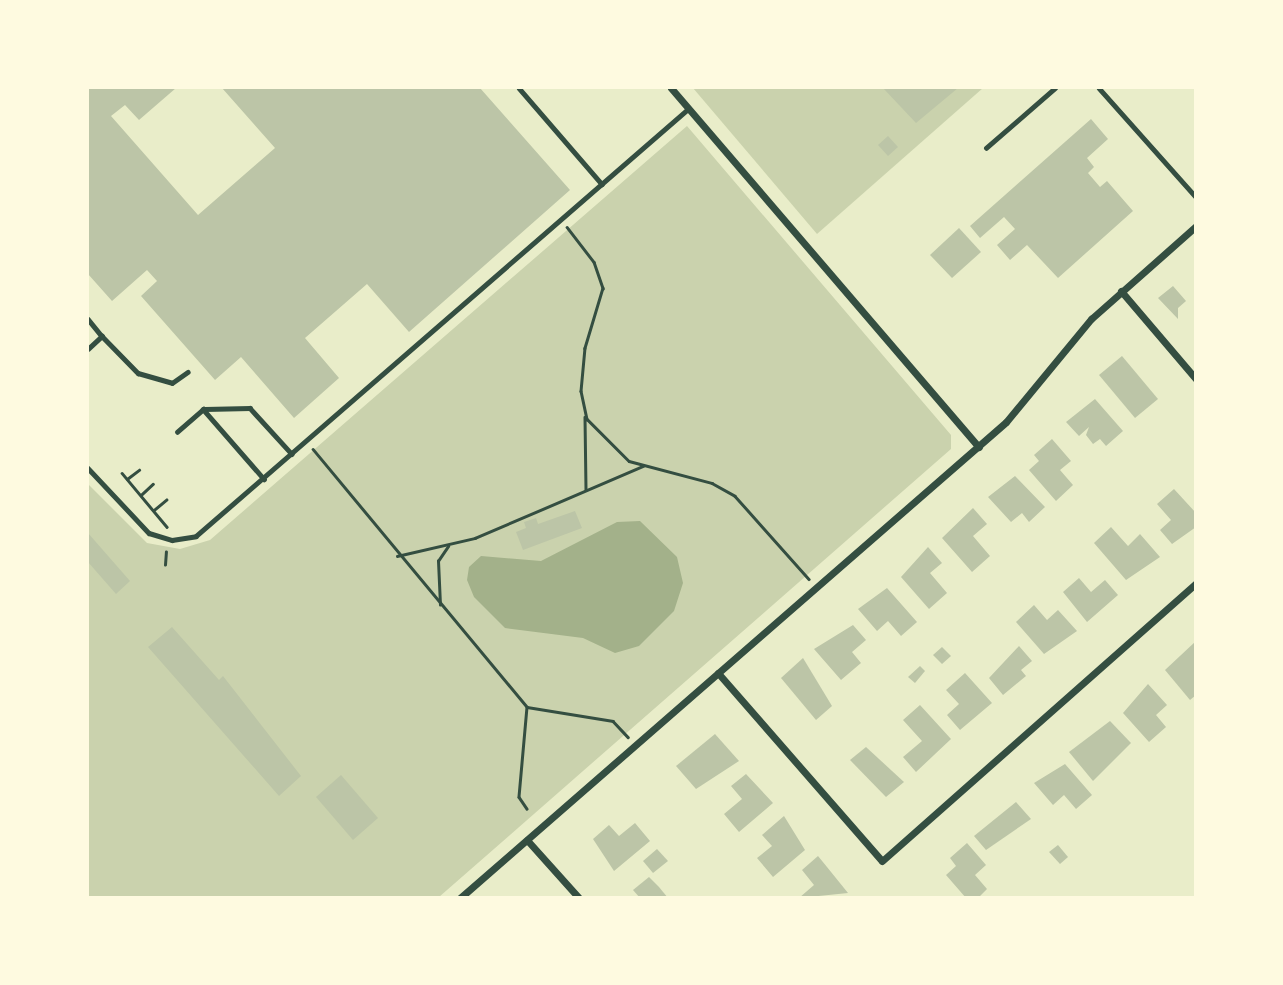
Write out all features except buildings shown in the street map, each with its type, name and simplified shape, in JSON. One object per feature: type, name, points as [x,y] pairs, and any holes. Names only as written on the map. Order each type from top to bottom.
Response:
[{"type":"street","points":[[671,88],[979,447]]},
{"type":"street","points":[[460,898],[979,447],[1121,290],[1195,226]]},
{"type":"street","points":[[1121,290],[1195,379]]},
{"type":"street","points":[[718,673],[881,861],[1195,583]]},
{"type":"street","points":[[527,840],[579,898]]},
{"type":"lane","points":[[519,88],[602,184]]},
{"type":"lane","points":[[986,148],[1055,88]]},
{"type":"lane","points":[[1098,88],[1195,197]]},
{"type":"lane","points":[[88,468],[139,526],[172,540],[196,537],[688,108]]},
{"type":"lane","points":[[88,319],[138,373],[172,383],[188,373]]},
{"type":"lane","points":[[88,349],[103,336]]},
{"type":"lane","points":[[177,432],[203,409],[250,408],[292,454]]},
{"type":"lane","points":[[203,409],[264,479]]},
{"type":"path","points":[[561,219],[594,262],[603,288],[585,348],[586,490]]},
{"type":"path","points":[[585,407],[609,446],[643,466],[712,483],[735,496],[816,587]]},
{"type":"path","points":[[306,442],[350,488],[397,556],[527,707],[612,721],[635,745]]},
{"type":"path","points":[[397,556],[448,545],[643,466]]},
{"type":"path","points":[[127,480],[139,470]]},
{"type":"path","points":[[122,473],[167,528]]},
{"type":"path","points":[[141,495],[153,484]]},
{"type":"path","points":[[154,510],[166,500]]},
{"type":"path","points":[[440,606],[438,561],[448,545]]},
{"type":"path","points":[[165,565],[166,552]]},
{"type":"path","points":[[527,707],[519,797],[527,809]]},
{"type":"shaded area","points":[[693,88],[983,88],[817,234]]},
{"type":"shaded area","points":[[687,126],[951,435],[951,449],[439,897],[88,897],[88,484],[147,543],[180,549],[210,540]]},
{"type":"shaded area","points":[[640,521],[677,557],[683,583],[674,611],[639,646],[615,653],[583,638],[505,628],[474,597],[467,580],[469,567],[481,556],[541,561],[617,522]]}]
